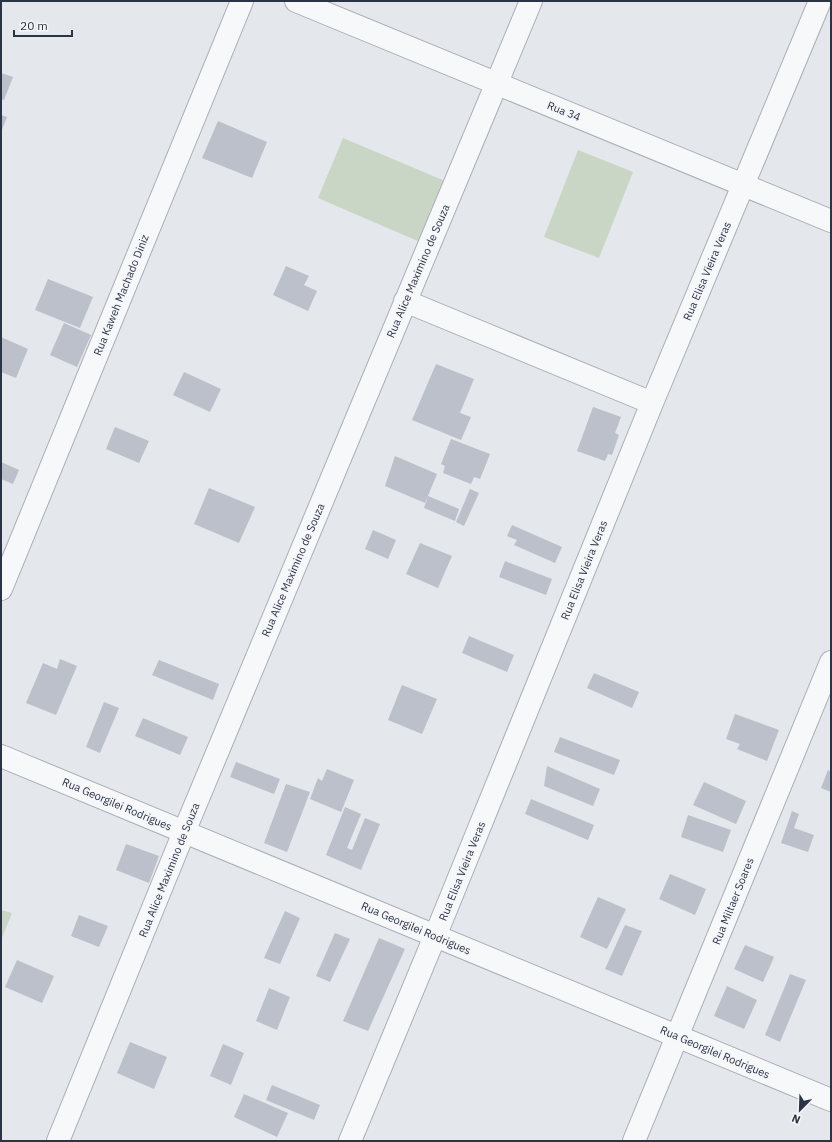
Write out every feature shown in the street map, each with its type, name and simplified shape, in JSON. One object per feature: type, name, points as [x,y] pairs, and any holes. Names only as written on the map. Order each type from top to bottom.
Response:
[{"type":"street","name":"Rua Kaweh Machado Diniz","points":[[1,589],[242,1]]},
{"type":"street","name":"Rua 34","points":[[296,1],[831,221]]},
{"type":"street","name":"Rua Alice Maximino de Souza","points":[[58,1141],[184,832],[405,300],[532,1]]},
{"type":"street","name":"Rua Elisa Vieira Veras","points":[[350,1141],[652,403],[820,1]]},
{"type":"street","points":[[405,300],[652,403]]},
{"type":"street","name":"Rua Miltaer Soares","points":[[634,1141],[831,662]]},
{"type":"street","name":"Rua Georgilei Rodrigues","points":[[1,756],[831,1100]]},
{"type":"green space","points":[[343,138],[445,181],[420,242],[318,198]]},
{"type":"green space","points":[[578,150],[633,172],[599,258],[544,237]]},
{"type":"green space","points":[[1,910],[12,913],[1,940]]},
{"type":"building","points":[[1,73],[13,77],[4,100],[1,99]]},
{"type":"building","points":[[1,115],[7,117],[1,132]]},
{"type":"building","points":[[218,121],[267,142],[252,178],[202,158]]},
{"type":"building","points":[[286,266],[309,276],[304,285],[317,291],[308,311],[273,295]]},
{"type":"building","points":[[48,279],[93,297],[80,328],[35,310]]},
{"type":"building","points":[[64,323],[91,335],[77,367],[50,355]]},
{"type":"building","points":[[1,337],[28,349],[16,378],[1,372]]},
{"type":"building","points":[[436,364],[474,379],[460,413],[471,417],[461,440],[412,420]]},
{"type":"building","points":[[184,372],[221,389],[210,412],[173,395]]},
{"type":"building","points":[[593,407],[621,417],[615,433],[619,435],[612,455],[608,454],[605,461],[577,451]]},
{"type":"building","points":[[115,427],[149,441],[139,463],[106,449]]},
{"type":"building","points":[[451,439],[490,454],[480,479],[474,477],[471,484],[443,473],[445,466],[441,464]]},
{"type":"building","points":[[395,456],[437,474],[425,503],[385,486]]},
{"type":"building","points":[[1,462],[19,470],[13,484],[1,479]]},
{"type":"building","points":[[209,488],[255,507],[239,543],[194,524]]},
{"type":"building","points":[[470,489],[479,493],[464,526],[456,522]]},
{"type":"building","points":[[428,496],[459,509],[455,521],[424,508]]},
{"type":"building","points":[[512,525],[562,547],[555,563],[514,545],[517,540],[507,536]]},
{"type":"building","points":[[373,530],[396,540],[388,559],[365,549]]},
{"type":"building","points":[[420,543],[452,556],[438,588],[406,574]]},
{"type":"building","points":[[505,561],[552,579],[546,595],[499,577]]},
{"type":"building","points":[[469,636],[514,655],[507,672],[462,653]]},
{"type":"building","points":[[60,659],[77,666],[56,715],[26,703],[43,663],[57,669]]},
{"type":"building","points":[[159,660],[219,684],[213,700],[152,675]]},
{"type":"building","points":[[594,673],[639,692],[632,708],[587,688]]},
{"type":"building","points":[[402,685],[437,699],[422,734],[388,720]]},
{"type":"building","points":[[104,702],[119,708],[100,753],[86,747]]},
{"type":"building","points":[[735,714],[779,730],[767,761],[737,749],[740,744],[726,739]]},
{"type":"building","points":[[143,718],[188,737],[180,755],[135,736]]},
{"type":"building","points":[[560,737],[620,760],[614,775],[554,752]]},
{"type":"building","points":[[236,762],[280,779],[274,794],[230,777]]},
{"type":"building","points":[[547,766],[600,789],[593,806],[544,786]]},
{"type":"building","points":[[327,769],[354,780],[341,812],[310,799],[318,778],[322,781]]},
{"type":"building","points":[[828,770],[831,772],[831,792],[821,788]]},
{"type":"building","points":[[704,782],[746,801],[736,824],[693,805]]},
{"type":"building","points":[[286,784],[310,792],[287,852],[264,843]]},
{"type":"building","points":[[531,799],[594,825],[588,840],[525,814]]},
{"type":"building","points":[[345,807],[361,814],[347,848],[352,850],[365,818],[380,824],[361,870],[326,855]]},
{"type":"building","points":[[792,811],[799,814],[794,828],[814,835],[808,852],[781,843]]},
{"type":"building","points":[[688,815],[731,830],[723,852],[681,837]]},
{"type":"building","points":[[126,844],[159,856],[149,883],[116,870]]},
{"type":"building","points":[[670,874],[706,889],[695,915],[659,899]]},
{"type":"building","points":[[598,897],[626,909],[607,949],[580,937]]},
{"type":"building","points":[[285,911],[300,918],[280,964],[264,958]]},
{"type":"building","points":[[79,915],[108,926],[99,947],[71,936]]},
{"type":"building","points":[[625,925],[642,931],[622,976],[605,969]]},
{"type":"building","points":[[335,933],[350,939],[330,982],[316,976]]},
{"type":"building","points":[[379,938],[405,949],[368,1031],[343,1021]]},
{"type":"building","points":[[745,945],[774,957],[763,982],[734,969]]},
{"type":"building","points":[[17,960],[54,976],[42,1003],[5,987]]},
{"type":"building","points":[[790,974],[806,980],[780,1042],[765,1035]]},
{"type":"building","points":[[727,986],[757,1000],[744,1029],[714,1016]]},
{"type":"building","points":[[269,988],[290,997],[277,1030],[256,1021]]},
{"type":"building","points":[[130,1042],[167,1057],[154,1089],[117,1073]]},
{"type":"building","points":[[223,1044],[244,1053],[231,1085],[210,1076]]},
{"type":"building","points":[[272,1085],[320,1105],[314,1120],[266,1100]]},
{"type":"building","points":[[244,1094],[288,1113],[277,1137],[234,1117]]}]
